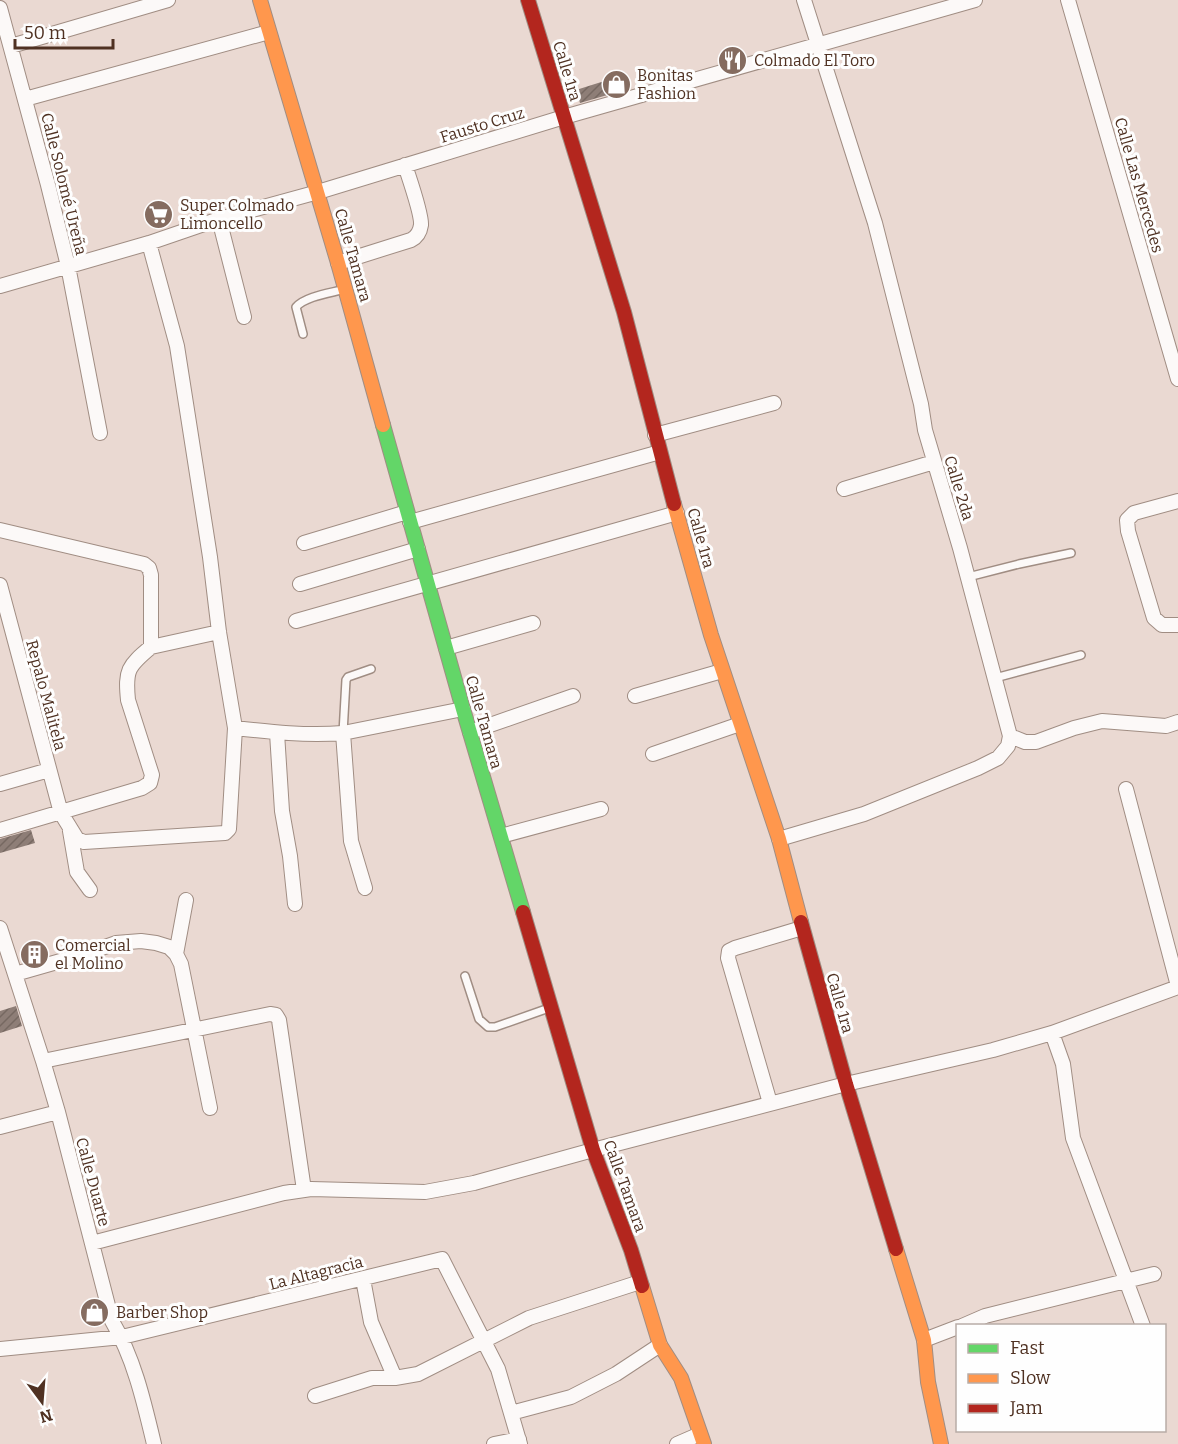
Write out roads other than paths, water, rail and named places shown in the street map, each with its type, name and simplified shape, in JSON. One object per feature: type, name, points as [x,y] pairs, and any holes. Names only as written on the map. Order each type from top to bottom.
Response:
[{"type":"street","points":[[11,46],[168,0]]},
{"type":"street","name":"Calle Tamara","points":[[260,0],[318,192],[417,549],[593,1150],[631,1250],[660,1346],[681,1378],[702,1439]]},
{"type":"street","name":"Calle 1ra","points":[[528,0],[624,312],[676,513],[711,635],[779,839],[846,1083],[924,1340],[928,1382],[941,1444]]},
{"type":"street","name":"Calle 2da","points":[[804,0],[875,223],[921,404],[925,430],[968,577],[1010,736]]},
{"type":"street","name":"Calle Las Mercedes","points":[[1068,0],[1178,380]]},
{"type":"street","name":"Fausto Cruz","points":[[0,286],[564,117],[970,1]]},
{"type":"street","name":"Calle Solomé Ureña","points":[[0,8],[68,266],[100,433]]},
{"type":"street","points":[[25,99],[269,32]]},
{"type":"street","points":[[338,263],[416,237],[421,218],[405,165]]},
{"type":"street","points":[[219,219],[244,316]]},
{"type":"street","points":[[60,813],[77,839],[84,842],[225,833],[229,829],[236,728],[219,632],[210,557],[177,346],[149,243]]},
{"type":"street","points":[[655,435],[774,403]]},
{"type":"street","points":[[304,543],[660,452]]},
{"type":"street","points":[[844,489],[934,462]]},
{"type":"street","points":[[1178,501],[1134,513],[1127,520],[1128,531],[1154,618],[1162,625],[1178,625]]},
{"type":"street","points":[[296,621],[676,513]]},
{"type":"street","points":[[0,530],[144,564],[149,568],[151,575],[151,647]]},
{"type":"street","points":[[300,584],[417,549]]},
{"type":"street","name":"Repalo Malitela","points":[[0,585],[60,813]]},
{"type":"street","points":[[446,648],[532,623]]},
{"type":"street","points":[[0,830],[142,788],[150,783],[153,775],[126,688],[131,665],[151,647],[219,632]]},
{"type":"street","points":[[635,696],[722,671]]},
{"type":"street","points":[[470,732],[573,696]]},
{"type":"street","points":[[236,728],[277,733],[344,733],[463,709]]},
{"type":"street","points":[[779,839],[864,814],[978,768],[998,758],[1008,746],[1010,736],[1025,742],[1036,742],[1074,728],[1102,721],[1166,726],[1178,722]]},
{"type":"street","points":[[653,754],[740,724]]},
{"type":"street","points":[[277,733],[282,811],[290,856],[294,904]]},
{"type":"street","points":[[344,733],[351,841],[365,888]]},
{"type":"street","points":[[0,784],[49,770]]},
{"type":"street","points":[[92,1243],[260,1198],[304,1190],[425,1192],[474,1184],[846,1083],[993,1050],[1052,1033],[1178,986],[1126,789]]},
{"type":"street","points":[[501,836],[601,809]]},
{"type":"street","points":[[69,826],[77,872],[90,890]]},
{"type":"street","points":[[176,954],[186,900]]},
{"type":"street","name":"Calle Duarte","points":[[0,928],[58,1112],[112,1321],[122,1337],[154,1444]]},
{"type":"street","points":[[770,1103],[728,958],[729,951],[802,928]]},
{"type":"street","points":[[15,974],[116,943],[141,941],[169,947],[181,964],[210,1108]]},
{"type":"street","points":[[43,1061],[270,1014],[276,1015],[279,1020],[304,1190]]},
{"type":"street","points":[[1052,1033],[1063,1064],[1073,1138],[1142,1324]]},
{"type":"street","points":[[0,1127],[58,1112]]},
{"type":"street","name":"La Altagracia","points":[[0,1349],[122,1337],[442,1259],[498,1369],[520,1442]]},
{"type":"street","points":[[967,1324],[985,1316],[1154,1274]]},
{"type":"street","points":[[363,1279],[371,1322],[395,1378]]},
{"type":"street","points":[[315,1396],[372,1378],[395,1378],[418,1374],[529,1318],[640,1282]]},
{"type":"street","points":[[924,1340],[956,1327]]},
{"type":"street","points":[[511,1413],[571,1397],[616,1374],[660,1346]]},
{"type":"street","points":[[677,1444],[702,1439]]},
{"type":"street","points":[[494,1444],[520,1442]]},
{"type":"lane","points":[[303,334],[296,307],[307,300],[346,289]]},
{"type":"lane","points":[[968,577],[1071,553]]},
{"type":"lane","points":[[995,678],[1081,656]]},
{"type":"lane","points":[[344,733],[346,680],[348,677],[371,669]]},
{"type":"lane","points":[[465,976],[479,1019],[488,1028],[551,1008]]},
{"type":"place","name":"Colmado El Toro","points":[[733,60]]},
{"type":"place","name":"Bonitas Fashion","points":[[616,84]]},
{"type":"place","name":"Super Colmado Limoncello","points":[[159,214]]},
{"type":"place","name":"Comercial el Molino","points":[[34,954]]},
{"type":"place","name":"Barber Shop","points":[[95,1312]]}]
